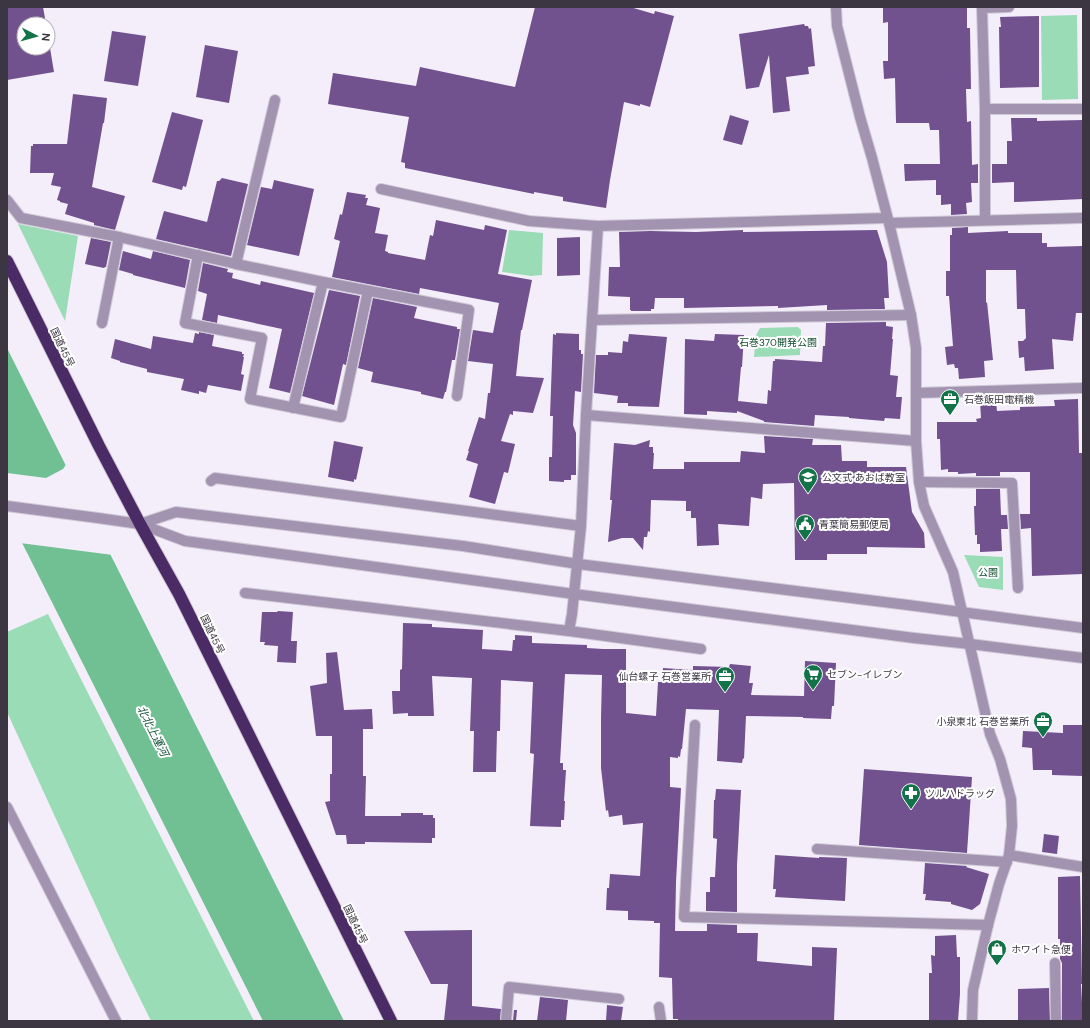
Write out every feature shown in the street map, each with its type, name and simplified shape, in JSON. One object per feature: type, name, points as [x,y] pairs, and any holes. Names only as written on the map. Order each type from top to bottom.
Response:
[{"type":"highway","name":"国道45号","points":[[7,261],[99,446],[140,524],[180,594],[391,1021]]},
{"type":"street","points":[[836,7],[837,26],[888,220],[916,348],[916,441],[919,482],[924,506],[953,572],[990,734],[1000,759],[1011,799],[1012,826],[1008,859],[999,884],[988,925],[973,990],[972,1021]]},
{"type":"street","points":[[985,220],[985,109],[982,8],[1009,7]]},
{"type":"street","points":[[236,264],[275,100]]},
{"type":"street","points":[[985,109],[1083,109]]},
{"type":"street","points":[[381,189],[529,221],[598,226],[888,220],[1083,218]]},
{"type":"street","points":[[7,200],[22,218],[119,237],[323,282],[469,310],[456,396]]},
{"type":"street","points":[[569,631],[578,564],[581,526],[586,415],[598,226]]},
{"type":"street","points":[[102,324],[119,237]]},
{"type":"street","points":[[198,255],[185,323],[262,338],[250,399],[341,417],[368,291]]},
{"type":"street","points":[[293,408],[323,282]]},
{"type":"street","points":[[592,320],[910,315]]},
{"type":"street","points":[[916,393],[1083,388]]},
{"type":"street","points":[[586,415],[916,441]]},
{"type":"street","points":[[211,481],[215,478],[581,526]]},
{"type":"street","points":[[919,482],[1012,483],[1018,588]]},
{"type":"street","points":[[7,506],[140,524],[185,541],[574,594],[914,638],[1083,658]]},
{"type":"street","points":[[140,524],[176,512],[463,546],[578,564],[1083,628]]},
{"type":"street","points":[[245,593],[701,648]]},
{"type":"street","points":[[695,725],[684,917],[988,925]]},
{"type":"street","points":[[7,807],[116,1021]]},
{"type":"street","points":[[818,849],[1008,859],[1083,867]]},
{"type":"street","points":[[1055,963],[1056,1021]]},
{"type":"street","points":[[506,1021],[509,987],[620,999]]},
{"type":"street","points":[[659,1008],[661,1021]]},
{"type":"green space","points":[[1077,15],[1078,99],[1042,100],[1041,16]]},
{"type":"green space","points":[[18,224],[78,236],[65,321]]},
{"type":"green space","points":[[509,230],[543,233],[542,275],[531,276],[502,272]]},
{"type":"green space","name":"石巻370開発公園","points":[[798,327],[801,330],[800,355],[754,357],[756,335],[760,328]]},
{"type":"green space","name":"公園","points":[[964,555],[1003,557],[1003,590],[979,587]]},
{"type":"green space","points":[[48,614],[254,1021],[151,1021],[118,954],[7,712],[7,632]]},
{"type":"water","name":"北北上運河","points":[[7,348],[344,1021],[263,1021],[7,513]]},
{"type":"pier","points":[[67,463],[113,555],[20,543],[7,518],[7,473],[46,478],[63,469]]},
{"type":"building","points":[[7,7],[43,7],[45,16],[16,16],[16,56],[51,56],[54,72],[7,80]]},
{"type":"building","points":[[535,7],[630,7],[654,14],[655,11],[674,16],[650,107],[624,102],[606,208],[563,201],[563,197],[534,192],[534,194],[405,168],[405,163],[401,162],[409,117],[328,104],[333,73],[416,86],[420,67],[515,87]]},
{"type":"building","points":[[883,7],[967,7],[967,28],[970,28],[971,89],[966,89],[967,122],[971,121],[972,165],[978,164],[978,183],[971,183],[972,202],[966,203],[967,214],[951,215],[951,204],[941,205],[941,195],[936,195],[936,180],[905,181],[904,164],[940,164],[939,130],[930,130],[929,123],[896,123],[895,78],[884,79],[883,61],[888,61],[888,22],[883,23]]},
{"type":"building","points":[[1039,16],[1039,87],[1000,88],[1000,17]]},
{"type":"building","points":[[804,24],[805,26],[808,26],[809,29],[811,28],[815,66],[808,67],[809,74],[786,77],[790,111],[773,113],[769,55],[759,87],[746,89],[739,34]]},
{"type":"building","points":[[112,31],[146,36],[138,86],[104,81]]},
{"type":"building","points":[[205,45],[238,51],[229,103],[196,97]]},
{"type":"building","points":[[73,94],[107,98],[92,187],[125,196],[115,230],[94,225],[94,223],[65,214],[68,204],[57,200],[61,187],[51,185],[54,173],[30,173],[31,146],[33,146],[33,144],[67,144]]},
{"type":"building","points":[[172,112],[203,120],[186,187],[183,186],[182,190],[152,182]]},
{"type":"building","points":[[730,115],[749,121],[742,145],[723,140]]},
{"type":"building","points":[[1011,118],[1037,118],[1037,121],[1083,120],[1083,199],[1014,202],[1014,182],[992,183],[992,164],[1007,164],[1007,141],[1012,141]]},
{"type":"building","points":[[222,178],[248,184],[231,256],[156,239],[164,211],[207,222],[217,181]]},
{"type":"building","points":[[274,180],[314,189],[299,256],[247,245],[261,187],[272,189]]},
{"type":"building","points":[[347,192],[366,195],[365,198],[368,198],[366,205],[380,208],[375,233],[388,235],[385,251],[388,253],[425,260],[430,235],[433,236],[436,220],[484,230],[485,225],[507,230],[498,274],[532,280],[521,330],[516,376],[544,378],[533,413],[513,411],[513,415],[510,414],[501,441],[515,444],[508,473],[504,472],[495,504],[469,497],[478,464],[466,460],[479,417],[485,419],[488,393],[490,393],[493,364],[468,361],[473,330],[493,333],[499,303],[420,288],[419,294],[332,277],[340,241],[334,239],[340,214],[342,215]]},
{"type":"building","points":[[968,227],[968,233],[1008,231],[1008,233],[1042,233],[1042,243],[1047,243],[1047,247],[1083,246],[1083,313],[1076,313],[1073,341],[1052,339],[1054,369],[1025,371],[1024,357],[1019,358],[1018,341],[1023,341],[1026,338],[1025,309],[1017,309],[1016,270],[986,270],[986,303],[987,302],[993,360],[984,361],[985,377],[959,379],[958,368],[955,368],[954,364],[947,365],[945,347],[953,346],[949,296],[946,296],[946,271],[950,271],[950,235],[952,235],[952,228]]},
{"type":"building","points":[[743,230],[743,232],[877,230],[887,262],[889,298],[884,298],[885,309],[827,310],[827,305],[778,308],[778,306],[684,308],[684,298],[655,298],[654,309],[651,309],[651,311],[631,311],[630,297],[608,296],[609,267],[620,267],[619,232],[696,232]]},
{"type":"building","points":[[580,237],[580,275],[557,276],[557,238]]},
{"type":"building","points":[[91,238],[111,242],[106,267],[104,268],[85,264]]},
{"type":"building","points":[[123,251],[151,259],[153,251],[190,260],[185,288],[119,270]]},
{"type":"building","points":[[203,263],[228,269],[227,272],[233,273],[232,278],[260,285],[261,281],[314,293],[290,393],[269,388],[282,329],[218,315],[217,323],[202,320],[207,294],[198,291]]},
{"type":"building","points":[[329,290],[360,296],[346,365],[343,364],[334,405],[302,396]]},
{"type":"building","points":[[373,298],[417,307],[414,318],[457,327],[457,329],[460,329],[455,360],[452,360],[446,392],[443,399],[421,394],[421,392],[371,382],[373,372],[358,368]]},
{"type":"building","points":[[886,322],[886,326],[893,327],[890,375],[898,376],[896,397],[902,397],[900,419],[885,418],[884,421],[815,415],[814,426],[764,422],[737,411],[737,413],[707,411],[707,415],[684,414],[685,339],[714,341],[715,334],[744,335],[738,401],[767,404],[768,390],[771,391],[773,361],[775,361],[775,359],[822,362],[823,346],[825,346],[826,323]]},
{"type":"building","points":[[199,332],[214,335],[212,346],[242,352],[242,354],[244,354],[241,374],[244,375],[241,391],[208,385],[206,393],[199,391],[199,394],[181,390],[184,379],[147,372],[147,369],[111,358],[115,339],[151,349],[153,336],[193,343],[195,333],[199,334]]},
{"type":"building","points":[[556,333],[579,334],[579,350],[581,350],[581,354],[583,354],[581,392],[575,391],[573,425],[576,433],[576,475],[571,475],[571,480],[564,480],[564,482],[549,481],[549,457],[552,457],[553,416],[550,416],[553,334],[556,335]]},
{"type":"building","points":[[629,334],[667,337],[659,407],[628,406],[628,403],[617,403],[618,396],[594,393],[596,355],[608,355],[608,352],[622,353],[623,341],[628,342]]},
{"type":"building","points":[[1078,399],[1079,453],[1083,453],[1083,574],[1032,576],[1031,528],[1021,529],[1020,514],[1030,514],[1030,472],[1000,472],[1000,476],[976,476],[976,473],[958,474],[958,472],[948,472],[948,469],[941,470],[940,439],[937,439],[937,422],[977,422],[976,419],[981,418],[980,401],[996,401],[997,411],[1020,410],[1020,407],[1055,406],[1054,400]]},
{"type":"building","points":[[764,436],[813,439],[812,445],[841,445],[842,461],[867,461],[867,467],[906,467],[912,512],[924,533],[925,548],[867,547],[867,554],[827,554],[827,560],[795,560],[794,483],[763,484],[762,499],[751,497],[749,526],[718,524],[719,545],[697,546],[696,518],[691,518],[691,511],[686,511],[686,501],[651,500],[650,532],[648,531],[647,537],[644,537],[643,550],[633,538],[622,538],[608,542],[612,500],[610,500],[614,443],[635,445],[650,440],[649,447],[653,447],[654,453],[653,469],[684,469],[684,462],[740,462],[741,451],[765,453]]},
{"type":"building","points":[[334,441],[363,447],[356,480],[354,479],[354,482],[328,477]]},
{"type":"building","points":[[976,489],[1000,489],[1001,515],[1007,515],[1008,529],[1001,529],[1002,551],[980,552],[980,544],[977,544],[977,535],[975,535],[974,506],[976,506]]},
{"type":"building","points":[[262,612],[293,612],[291,641],[297,641],[296,663],[277,662],[278,646],[264,645],[265,642],[260,642]]},
{"type":"building","points":[[403,623],[432,624],[432,627],[483,630],[482,649],[512,651],[515,635],[532,636],[532,643],[587,645],[587,648],[626,649],[626,713],[656,716],[658,682],[662,682],[663,668],[693,670],[693,666],[729,667],[730,664],[751,666],[749,683],[753,683],[751,695],[804,696],[805,661],[836,663],[834,706],[832,706],[831,719],[746,716],[744,759],[743,758],[742,763],[717,761],[719,710],[686,709],[680,757],[670,757],[670,787],[681,788],[675,931],[707,931],[707,924],[737,925],[737,933],[758,933],[757,961],[812,966],[812,947],[837,948],[834,1021],[678,1021],[678,1019],[673,1019],[672,978],[659,977],[660,923],[654,923],[654,921],[628,920],[628,911],[606,910],[607,888],[609,888],[610,874],[640,876],[643,823],[623,825],[622,815],[609,817],[608,810],[606,811],[601,768],[602,675],[565,674],[560,763],[563,763],[563,770],[566,770],[564,820],[561,820],[561,827],[530,826],[534,754],[530,753],[533,682],[501,680],[500,731],[497,731],[496,772],[473,772],[474,731],[470,731],[472,678],[432,676],[434,716],[408,716],[408,713],[393,714],[392,691],[400,691]]},
{"type":"building","points":[[337,652],[344,710],[372,709],[373,729],[363,729],[363,776],[366,776],[365,816],[401,816],[401,813],[423,813],[423,815],[433,815],[433,818],[435,818],[435,838],[432,838],[432,843],[365,842],[365,844],[347,844],[346,835],[336,835],[325,802],[330,801],[332,736],[316,736],[310,686],[327,683],[326,653]]},
{"type":"building","points":[[1063,725],[1083,725],[1083,776],[1052,775],[1052,770],[1033,770],[1032,748],[1022,747],[1023,731],[1063,733]]},
{"type":"building","points":[[864,769],[972,777],[967,853],[859,845]]},
{"type":"building","points":[[716,789],[741,790],[737,865],[737,912],[706,911],[706,892],[710,892],[710,877],[715,877],[717,839],[713,838],[714,800]]},
{"type":"building","points":[[1044,834],[1059,836],[1057,854],[1042,852]]},
{"type":"building","points":[[775,855],[847,858],[845,901],[775,897],[776,889],[773,889]]},
{"type":"building","points":[[925,863],[967,866],[966,867],[989,874],[980,904],[972,910],[951,904],[951,902],[925,900],[926,894],[923,894]]},
{"type":"building","points":[[1080,876],[1081,984],[1083,1021],[1062,1021],[1062,963],[1060,959],[1060,939],[1058,939],[1058,877]]},
{"type":"building","points":[[472,930],[472,1006],[501,1009],[500,1021],[444,1021],[448,984],[431,984],[404,931]]},
{"type":"building","points":[[956,935],[957,957],[960,957],[958,1021],[929,1021],[929,973],[932,973],[931,955],[935,956],[935,936]]},
{"type":"building","points":[[1049,988],[1050,1021],[1018,1021],[1018,989]]},
{"type":"building","points":[[540,997],[568,1000],[566,1021],[537,1021]]},
{"type":"building","points":[[607,1005],[623,1007],[621,1021],[606,1021]]},
{"type":"building","points":[[514,1010],[517,1010],[516,1021],[513,1021]]},
{"type":"place","name":"石巻飯田電精機","points":[[950,416]]},
{"type":"place","name":"公文式 あおば教室","points":[[808,494]]},
{"type":"place","name":"青葉簡易郵便局","points":[[805,541]]},
{"type":"place","name":"セブン-イレブン","points":[[813,691]]},
{"type":"place","name":"仙台螺子 石巻営業所","points":[[725,693]]},
{"type":"place","name":"小泉東北 石巻営業所","points":[[1043,738]]},
{"type":"place","name":"ツルハドラッグ","points":[[911,810]]},
{"type":"place","name":"ホワイト急便","points":[[997,966]]}]
